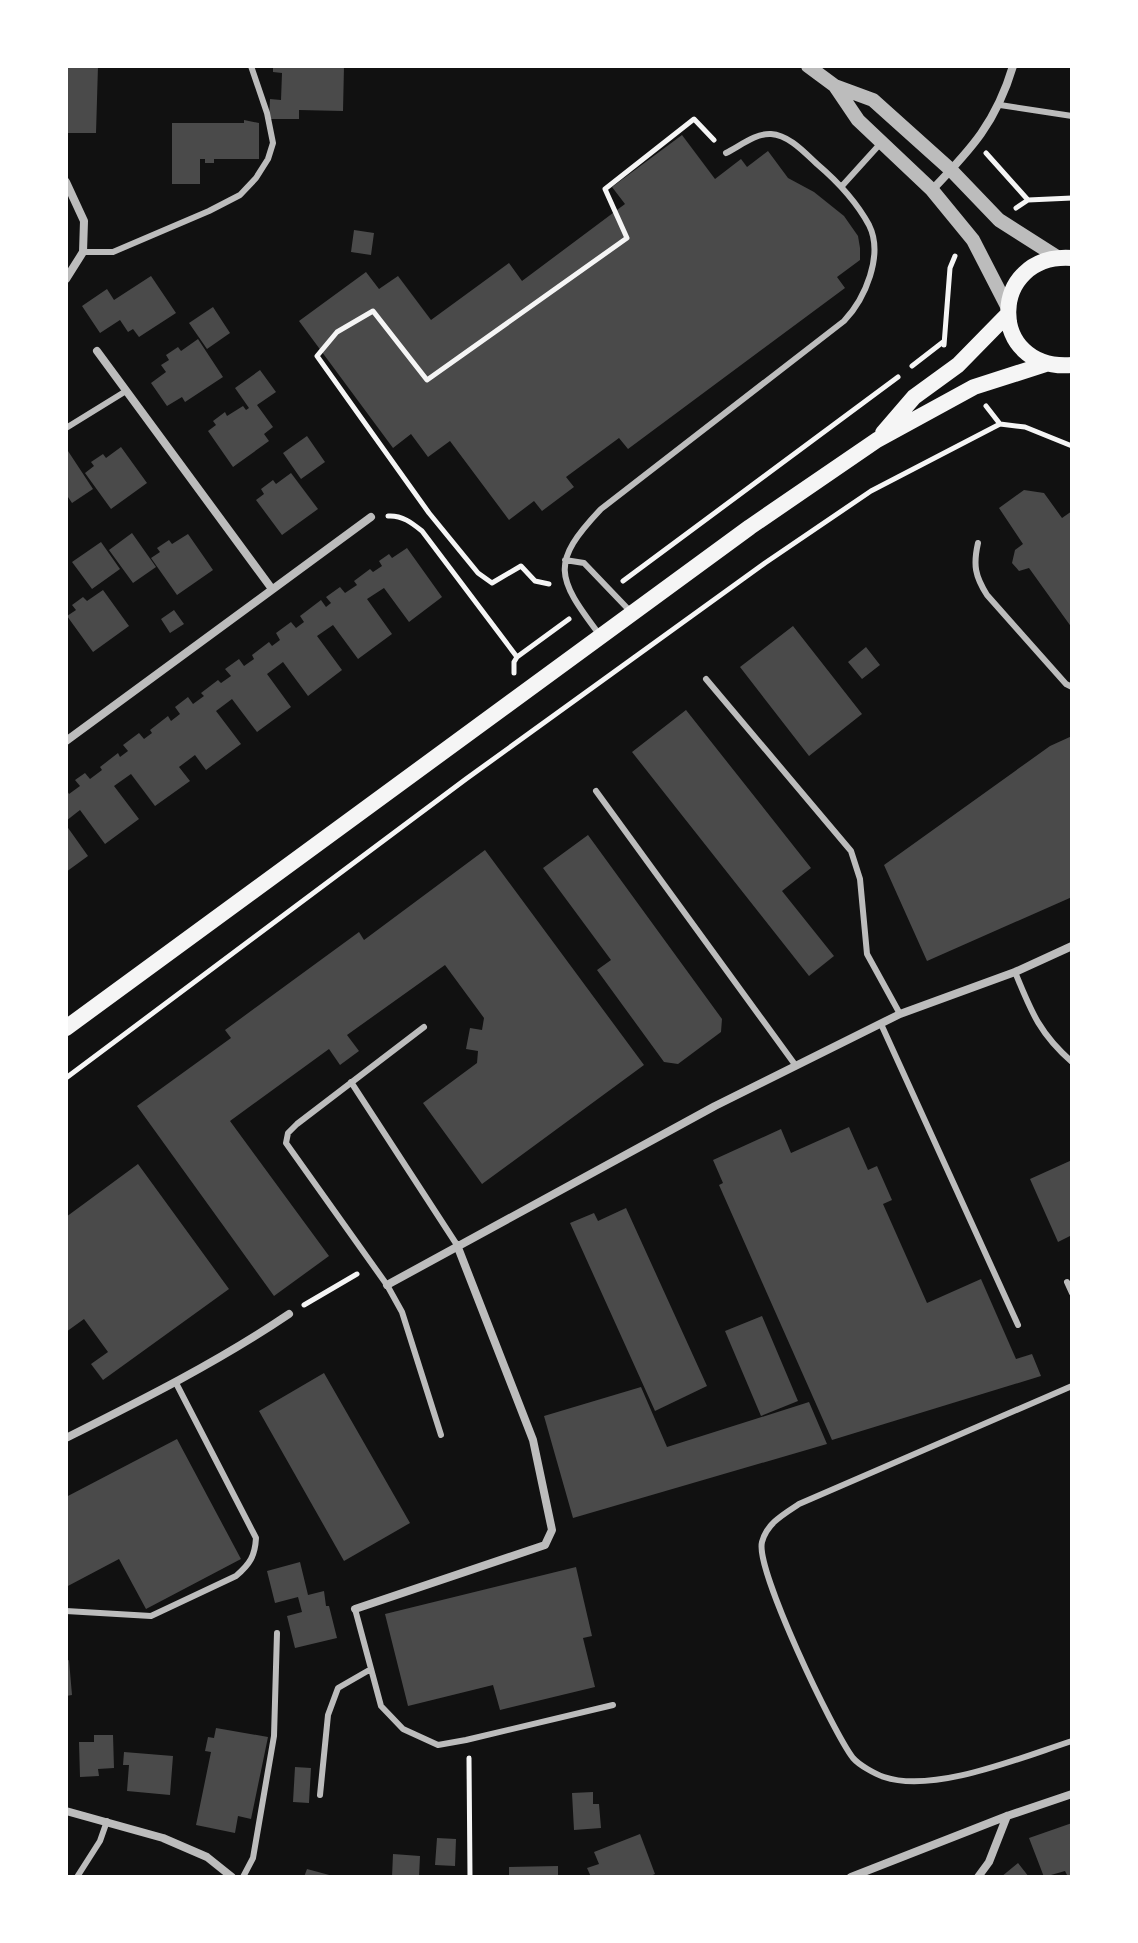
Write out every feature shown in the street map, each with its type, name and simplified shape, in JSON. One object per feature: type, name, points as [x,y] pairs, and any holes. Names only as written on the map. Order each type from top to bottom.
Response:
[{"type":"main road","points":[[1065,258],[1039,262],[1023,273],[1012,289],[1008,311],[1010,326],[1018,344],[1028,356],[1058,365],[1072,379]]},
{"type":"main road","points":[[877,440],[914,397],[958,365],[1008,311]]},
{"type":"main road","points":[[66,1028],[750,527],[877,440],[974,387],[1058,365]]},
{"type":"street","points":[[808,66],[835,86],[873,100],[951,170],[999,220],[1065,258]]},
{"type":"street","points":[[932,190],[977,143],[1000,105],[1013,66]]},
{"type":"street","points":[[835,86],[858,120],[932,190],[973,240],[1008,311]]},
{"type":"street","points":[[66,182],[84,221],[83,252],[66,279]]},
{"type":"street","points":[[97,351],[272,589]]},
{"type":"street","points":[[66,741],[371,517]]},
{"type":"street","points":[[387,1285],[715,1106],[900,1014],[1015,972],[1072,946]]},
{"type":"street","points":[[355,1609],[545,1545],[552,1530],[533,1440],[457,1245]]},
{"type":"street","points":[[66,1438],[176,1383],[289,1314]]},
{"type":"street","points":[[851,1877],[1072,1794]]},
{"type":"street","points":[[66,1811],[163,1838],[207,1857],[232,1877]]},
{"type":"street","points":[[978,1877],[989,1862],[1007,1816]]},
{"type":"lane","points":[[83,252],[113,252],[240,195],[256,178],[268,159],[273,143],[267,113],[251,66]]},
{"type":"lane","points":[[1000,105],[1072,116]]},
{"type":"lane","points":[[601,637],[581,610],[565,580],[565,560],[580,531],[601,509],[855,310],[872,269],[873,239],[869,226],[842,186],[797,146],[777,135],[762,135],[726,153]]},
{"type":"lane","points":[[842,186],[881,143]]},
{"type":"lane","points":[[66,428],[126,391]]},
{"type":"lane","points":[[978,543],[974,562],[976,578],[987,595],[1072,687]]},
{"type":"lane","points":[[565,560],[584,563],[633,614]]},
{"type":"lane","points":[[706,679],[851,851],[860,879],[867,954],[900,1014]]},
{"type":"lane","points":[[596,791],[796,1066]]},
{"type":"lane","points":[[1015,972],[1035,1021],[1056,1048],[1072,1062]]},
{"type":"lane","points":[[881,1024],[1018,1325]]},
{"type":"lane","points":[[424,1027],[297,1124],[288,1133],[286,1143],[387,1285],[402,1312],[441,1435]]},
{"type":"lane","points":[[351,1082],[457,1245]]},
{"type":"lane","points":[[1067,1282],[1072,1293]]},
{"type":"lane","points":[[66,1611],[151,1616],[236,1576],[248,1566],[255,1553],[256,1538],[176,1383]]},
{"type":"lane","points":[[1072,1386],[799,1504],[778,1517],[761,1544],[763,1565],[801,1661],[854,1759],[867,1768],[898,1781],[938,1780],[981,1771],[1072,1741]]},
{"type":"lane","points":[[355,1609],[381,1706],[403,1729],[438,1745],[613,1705]]},
{"type":"lane","points":[[243,1877],[253,1858],[274,1736],[277,1633]]},
{"type":"lane","points":[[320,1795],[328,1715],[338,1688],[371,1669]]},
{"type":"lane","points":[[77,1877],[100,1841],[107,1821]]},
{"type":"path","points":[[551,585],[545,581],[535,581],[521,566],[492,583],[478,573],[429,513],[317,356],[337,332],[373,311],[427,380],[627,238],[605,189],[694,119],[726,153]]},
{"type":"path","points":[[977,143],[1028,200]]},
{"type":"path","points":[[1012,211],[1028,200],[1072,198]]},
{"type":"path","points":[[950,354],[943,342],[950,268],[955,256]]},
{"type":"path","points":[[611,589],[854,412],[943,342]]},
{"type":"path","points":[[979,397],[1000,424]]},
{"type":"path","points":[[66,1078],[547,721],[871,491],[1000,424],[1025,427],[1072,446]]},
{"type":"path","points":[[371,517],[396,515],[422,531],[517,657]]},
{"type":"path","points":[[516,678],[513,670],[517,657],[571,617],[565,607]]},
{"type":"path","points":[[542,713],[547,721]]},
{"type":"path","points":[[289,1314],[372,1265]]},
{"type":"path","points":[[466,1740],[471,1770],[470,1877]]},
{"type":"building","points":[[66,66],[98,66],[96,133],[66,133]]},
{"type":"building","points":[[273,66],[344,66],[343,111],[299,110],[299,119],[269,119],[270,99],[281,100],[282,73],[273,72]]},
{"type":"building","points":[[244,120],[259,123],[259,159],[214,159],[214,163],[205,163],[205,159],[200,159],[200,184],[172,184],[172,123],[244,123]]},
{"type":"building","points":[[682,135],[715,179],[741,159],[747,167],[768,151],[788,178],[814,192],[844,216],[858,236],[860,248],[860,260],[837,277],[845,288],[628,449],[619,438],[566,477],[574,487],[542,511],[534,501],[509,520],[450,441],[428,457],[411,434],[393,448],[299,321],[366,272],[379,289],[398,276],[431,320],[509,263],[522,281],[625,204],[612,187]]},
{"type":"building","points":[[354,230],[374,233],[371,255],[351,252]]},
{"type":"building","points":[[151,276],[176,313],[139,337],[133,329],[128,332],[120,320],[100,333],[82,306],[107,289],[114,300]]},
{"type":"building","points":[[213,307],[230,333],[207,349],[189,323]]},
{"type":"building","points":[[198,339],[223,377],[185,402],[182,397],[167,406],[151,383],[166,372],[161,365],[169,360],[166,355],[178,347],[181,351]]},
{"type":"building","points":[[260,370],[276,392],[257,405],[273,427],[264,434],[269,441],[233,467],[208,431],[216,425],[213,421],[225,412],[227,416],[243,406],[246,410],[249,408],[235,388]]},
{"type":"building","points":[[307,436],[325,462],[301,479],[283,453]]},
{"type":"building","points":[[121,447],[147,483],[111,509],[85,473],[94,466],[91,462],[103,454],[106,458]]},
{"type":"building","points":[[68,451],[93,489],[72,503],[66,494]]},
{"type":"building","points":[[291,473],[318,509],[282,535],[256,500],[264,494],[261,489],[273,480],[276,484]]},
{"type":"building","points":[[1024,490],[1044,493],[1062,518],[1072,511],[1072,628],[1029,568],[1019,571],[1012,563],[1015,550],[1023,544],[999,508]]},
{"type":"building","points":[[132,533],[156,567],[133,583],[109,550]]},
{"type":"building","points":[[188,534],[213,570],[177,595],[151,558],[160,552],[157,548],[169,540],[172,544]]},
{"type":"building","points":[[101,542],[120,569],[92,589],[72,562]]},
{"type":"building","points":[[407,548],[442,597],[409,622],[384,588],[367,599],[392,634],[358,659],[333,625],[317,636],[342,670],[308,696],[283,662],[267,674],[291,707],[257,732],[232,699],[216,711],[241,744],[206,770],[195,755],[179,767],[190,781],[155,806],[131,774],[114,786],[139,819],[105,844],[80,810],[66,821],[66,789],[69,794],[80,786],[75,780],[85,773],[90,779],[118,753],[120,757],[128,751],[123,745],[139,733],[144,739],[168,716],[171,721],[180,714],[175,707],[188,697],[193,704],[218,680],[221,683],[231,676],[225,669],[239,659],[244,666],[269,642],[272,646],[280,640],[276,633],[291,622],[296,628],[304,622],[300,616],[321,600],[326,607],[331,603],[326,597],[340,587],[345,593],[357,585],[354,581],[370,569],[373,572],[382,566],[379,561],[389,554],[392,558]]},
{"type":"building","points":[[103,590],[129,626],[93,652],[67,616],[76,610],[72,605],[83,597],[87,601]]},
{"type":"building","points":[[174,610],[184,624],[170,633],[161,619]]},
{"type":"building","points":[[793,626],[862,714],[809,756],[740,667]]},
{"type":"building","points":[[866,647],[880,665],[862,679],[848,662]]},
{"type":"building","points":[[686,710],[811,868],[782,891],[834,956],[809,976],[632,752]]},
{"type":"building","points":[[1072,736],[1072,897],[927,961],[884,865],[1050,746]]},
{"type":"building","points":[[66,825],[88,856],[66,872]]},
{"type":"building","points":[[588,835],[722,1019],[721,1032],[678,1064],[664,1062],[597,970],[611,960],[543,868]]},
{"type":"building","points":[[485,850],[644,1065],[482,1184],[423,1103],[477,1063],[478,1051],[466,1049],[470,1028],[482,1030],[484,1018],[445,965],[347,1035],[359,1051],[340,1065],[329,1049],[230,1121],[329,1256],[274,1296],[137,1106],[231,1038],[225,1030],[359,932],[364,940]]},
{"type":"building","points":[[849,1127],[868,1170],[877,1166],[892,1200],[883,1204],[927,1303],[981,1279],[1016,1359],[1032,1354],[1041,1376],[832,1440],[719,1185],[723,1183],[713,1160],[781,1129],[791,1153]]},
{"type":"building","points":[[1072,1160],[1072,1235],[1058,1242],[1030,1179]]},
{"type":"building","points":[[138,1164],[229,1289],[103,1380],[91,1364],[108,1352],[84,1319],[66,1332],[66,1217]]},
{"type":"building","points":[[626,1208],[707,1386],[655,1411],[570,1223],[594,1213],[598,1221]]},
{"type":"building","points":[[762,1316],[798,1401],[761,1416],[725,1331]]},
{"type":"building","points":[[324,1373],[410,1523],[344,1561],[259,1411]]},
{"type":"building","points":[[641,1387],[667,1447],[809,1402],[827,1444],[573,1518],[544,1416]]},
{"type":"building","points":[[177,1439],[241,1559],[146,1609],[119,1559],[66,1587],[66,1497]]},
{"type":"building","points":[[300,1562],[308,1595],[324,1591],[337,1638],[295,1648],[287,1616],[302,1612],[298,1597],[275,1603],[267,1571]]},
{"type":"building","points":[[576,1567],[592,1636],[583,1638],[595,1687],[500,1710],[493,1685],[408,1706],[385,1614]]},
{"type":"building","points":[[69,1660],[72,1695],[66,1696],[66,1661]]},
{"type":"building","points":[[216,1728],[268,1737],[251,1819],[238,1816],[235,1833],[196,1825],[211,1752],[205,1751],[208,1737],[214,1738]]},
{"type":"building","points":[[94,1735],[113,1735],[114,1768],[98,1769],[99,1776],[80,1777],[79,1742],[94,1742]]},
{"type":"building","points":[[124,1752],[173,1756],[170,1795],[127,1791],[129,1765],[123,1765]]},
{"type":"building","points":[[295,1767],[311,1768],[309,1803],[293,1802]]},
{"type":"building","points":[[593,1792],[593,1804],[599,1804],[601,1828],[574,1830],[572,1793]]},
{"type":"building","points":[[1072,1823],[1072,1877],[1068,1877],[1065,1871],[1044,1877],[1029,1838]]},
{"type":"building","points":[[640,1834],[655,1874],[648,1877],[591,1877],[587,1868],[599,1864],[594,1852]]},
{"type":"building","points":[[437,1838],[456,1839],[455,1866],[435,1865]]},
{"type":"building","points":[[393,1854],[420,1856],[419,1877],[392,1877]]},
{"type":"building","points":[[1018,1863],[1029,1877],[1001,1877]]},
{"type":"building","points":[[558,1866],[558,1877],[509,1877],[509,1867]]},
{"type":"building","points":[[307,1869],[333,1876],[333,1877],[304,1877]]}]
